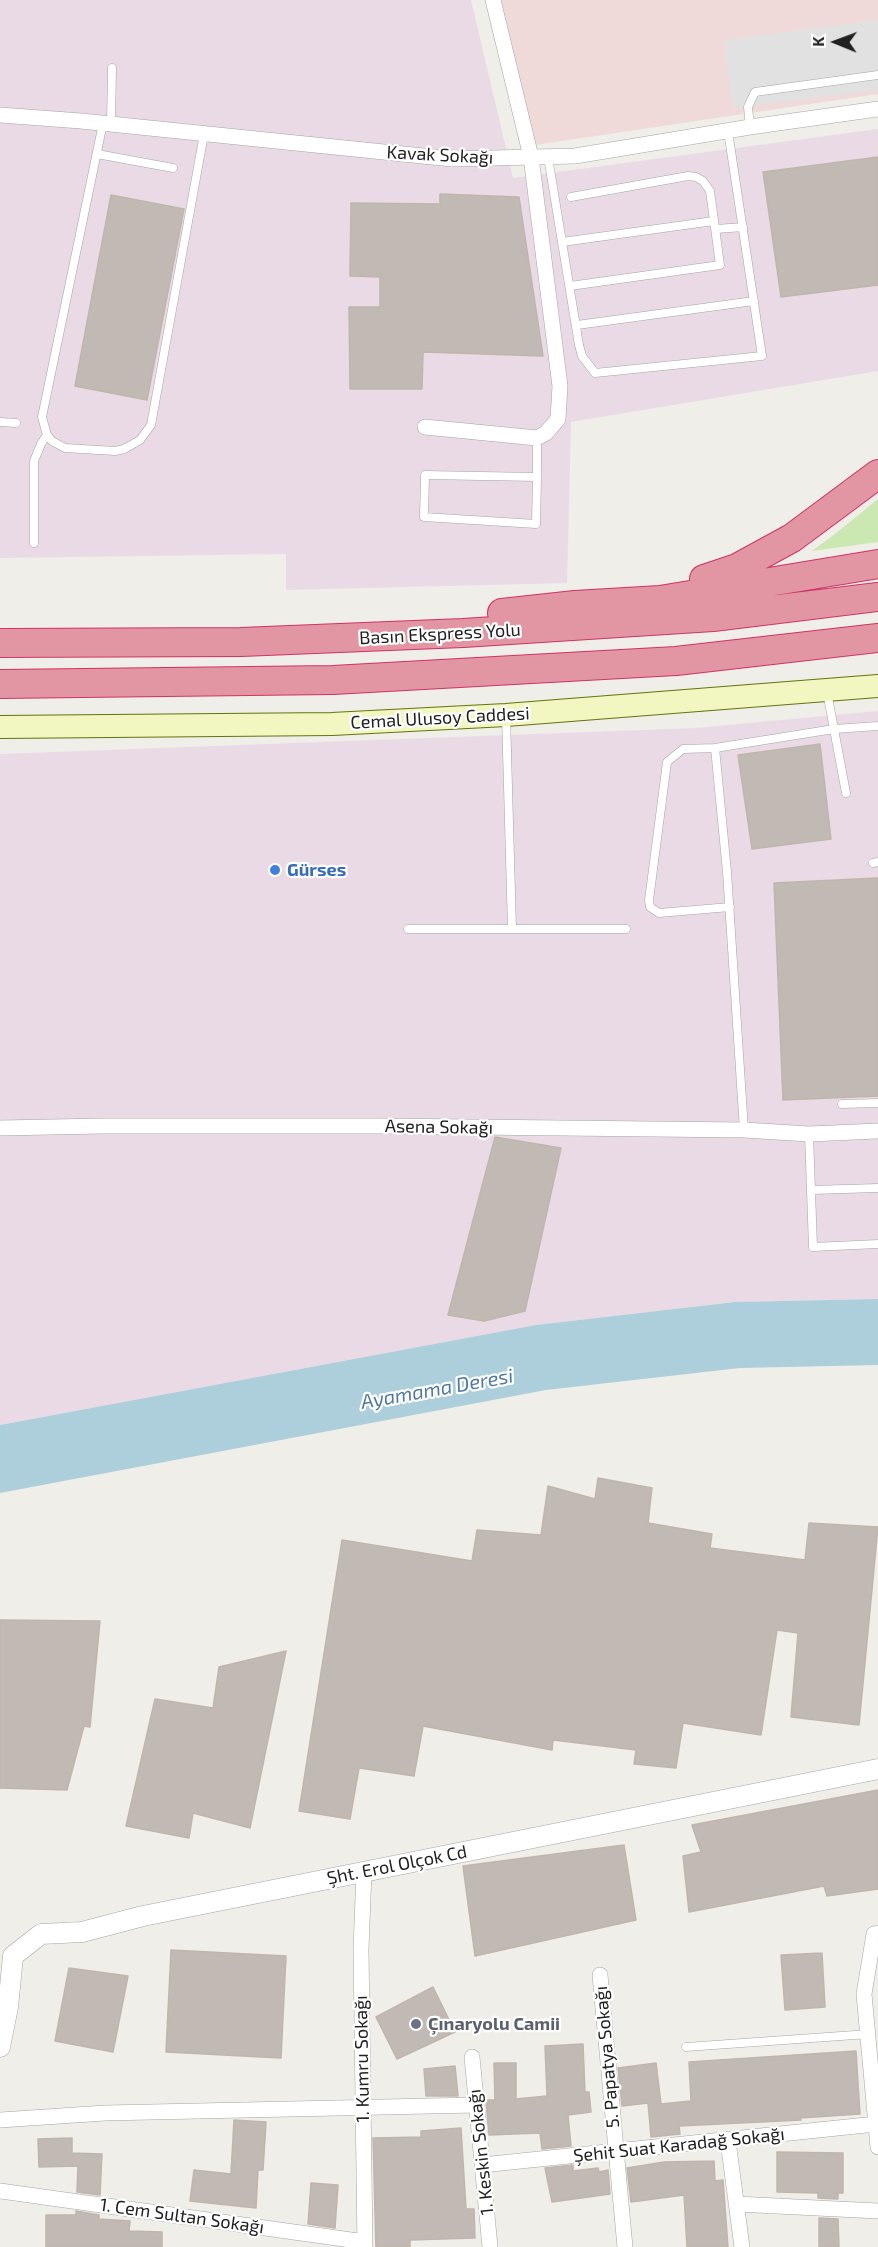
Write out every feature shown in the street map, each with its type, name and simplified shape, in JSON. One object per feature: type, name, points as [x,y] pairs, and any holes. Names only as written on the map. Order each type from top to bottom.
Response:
[{"type":"highway","points":[[412,635],[476,617],[575,605],[670,589],[736,568],[792,538],[878,474]]},
{"type":"highway","points":[[575,605],[660,600],[878,564]]},
{"type":"highway","name":"Basın Ekspress Yolu","points":[[0,644],[241,642],[412,635],[713,617],[878,597]]},
{"type":"highway","points":[[0,684],[333,680],[676,661],[878,638]]},
{"type":"highway","points":[[676,661],[740,668],[878,656]]},
{"type":"main road","name":"Cemal Ulusoy Caddesi","points":[[0,727],[332,724],[506,715],[878,686]]},
{"type":"street","points":[[425,427],[537,438],[546,433],[558,419],[560,386],[531,157],[492,0]]},
{"type":"street","name":"Kavak Sokağı","points":[[0,115],[452,159],[575,156],[750,127],[878,109]]},
{"type":"street","name":"Asena Sokağı","points":[[0,1128],[380,1126],[744,1130],[809,1134],[878,1131]]},
{"type":"street","name":"Şht. Erol Olçok Cd","points":[[0,2047],[8,2007],[7,1958],[41,1934],[82,1932],[143,1916],[878,1769]]},
{"type":"street","name":"1. Kumru Sokağı","points":[[364,1872],[361,1949],[365,2244]]},
{"type":"street","points":[[878,1933],[874,1934],[864,1994],[878,2147]]},
{"type":"street","name":"5. Papatya Sokağı","points":[[600,1975],[625,2247]]},
{"type":"street","name":"1. Keskin Sokağı","points":[[472,2057],[490,2247]]},
{"type":"street","points":[[0,2120],[105,2113],[476,2105]]},
{"type":"street","name":"Şehit Suat Karadağ Sokağı","points":[[482,2166],[876,2124]]},
{"type":"street","points":[[728,2141],[742,2247]]},
{"type":"street","name":"1. Cem Sultan Sokağı","points":[[0,2191],[365,2244]]},
{"type":"street","points":[[736,2204],[878,2211]]},
{"type":"lane","points":[[112,68],[107,124],[97,154],[42,417],[47,435],[58,445],[65,448],[115,452],[132,446],[140,440],[151,425],[204,134]]},
{"type":"lane","points":[[750,127],[748,107],[755,92],[878,75]]},
{"type":"lane","points":[[548,157],[582,356],[595,373],[762,356],[728,131]]},
{"type":"lane","points":[[97,154],[173,168]]},
{"type":"lane","points":[[570,286],[720,265],[711,191],[703,181],[696,177],[688,176],[571,197]]},
{"type":"lane","points":[[562,242],[715,225],[742,227]]},
{"type":"lane","points":[[577,326],[754,301]]},
{"type":"lane","points":[[0,422],[16,423]]},
{"type":"lane","points":[[34,543],[34,461],[40,444],[47,435]]},
{"type":"lane","points":[[537,438],[537,477],[536,524],[424,517],[425,475],[537,477]]},
{"type":"lane","points":[[827,691],[846,793]]},
{"type":"lane","points":[[506,715],[512,929]]},
{"type":"lane","points":[[730,906],[659,913],[651,909],[649,903],[667,762],[683,748],[715,748],[834,729],[878,726]]},
{"type":"lane","points":[[715,748],[730,906],[744,1130]]},
{"type":"lane","points":[[408,929],[626,929]]},
{"type":"lane","points":[[842,1104],[878,1103]]},
{"type":"lane","points":[[809,1134],[813,1247],[878,1245]]},
{"type":"lane","points":[[811,1190],[878,1188]]},
{"type":"lane","points":[[686,2047],[869,2034]]},
{"type":"shaded area","points":[[0,0],[471,0],[513,178],[878,129],[878,371],[571,422],[567,583],[286,590],[286,554],[0,558]]},
{"type":"shaded area","points":[[493,0],[878,0],[878,94],[528,146]]},
{"type":"shaded area","points":[[878,20],[878,90],[733,108],[724,40]]},
{"type":"shaded area","points":[[878,711],[878,1299],[735,1302],[536,1325],[0,1425],[0,754],[696,728]]},
{"type":"green space","points":[[878,499],[878,542],[812,551],[835,534]]},
{"type":"water","name":"Ayamama Deresi","points":[[878,1299],[878,1365],[740,1368],[546,1390],[0,1493],[0,1425],[536,1325],[735,1302]]},
{"type":"building","points":[[878,157],[878,285],[781,297],[763,172]]},
{"type":"building","points":[[440,194],[519,197],[543,356],[423,352],[422,389],[350,389],[349,307],[380,307],[380,277],[350,276],[351,203],[440,204]]},
{"type":"building","points":[[111,195],[184,209],[147,400],[75,386]]},
{"type":"building","points":[[820,744],[831,839],[752,849],[738,755]]},
{"type":"building","points":[[878,878],[878,1096],[783,1100],[774,883]]},
{"type":"building","points":[[495,1137],[561,1148],[525,1311],[484,1321],[448,1315]]},
{"type":"building","points":[[598,1478],[652,1488],[648,1523],[712,1534],[710,1548],[805,1560],[809,1523],[878,1527],[859,1725],[791,1717],[798,1633],[777,1630],[761,1735],[683,1723],[676,1768],[634,1764],[636,1750],[553,1740],[552,1750],[423,1726],[414,1776],[359,1768],[350,1819],[299,1811],[342,1540],[472,1561],[477,1530],[541,1535],[548,1486],[595,1499]]},
{"type":"building","points":[[0,1620],[100,1621],[90,1727],[84,1726],[67,1790],[0,1788]]},
{"type":"building","points":[[286,1651],[250,1828],[193,1813],[189,1838],[126,1826],[155,1699],[213,1708],[219,1667]]},
{"type":"building","points":[[878,1790],[878,1889],[827,1896],[824,1886],[689,1912],[683,1856],[701,1852],[692,1825]]},
{"type":"building","points":[[624,1845],[636,1920],[475,1956],[463,1866]]},
{"type":"building","points":[[171,1950],[286,1956],[281,2058],[166,2052]]},
{"type":"building","points":[[822,1953],[825,2007],[785,2010],[781,1955]]},
{"type":"building","points":[[69,1968],[128,1976],[113,2052],[55,2041]]},
{"type":"building","name":"Çınaryolu Camii","points":[[433,1987],[455,2032],[397,2059],[376,2017]]},
{"type":"building","points":[[583,2044],[585,2092],[589,2092],[591,2112],[568,2115],[571,2146],[542,2149],[540,2133],[489,2135],[486,2100],[495,2100],[494,2063],[516,2063],[516,2099],[547,2096],[545,2046]]},
{"type":"building","points":[[856,2051],[860,2114],[800,2118],[801,2120],[679,2126],[680,2134],[651,2137],[648,2103],[622,2106],[618,2068],[656,2063],[661,2104],[691,2101],[689,2062]]},
{"type":"building","points":[[455,2066],[458,2096],[426,2096],[424,2069]]},
{"type":"building","points":[[234,2120],[266,2122],[263,2170],[258,2170],[256,2208],[190,2201],[194,2170],[231,2174]]},
{"type":"building","points":[[461,2128],[466,2209],[474,2209],[475,2238],[410,2240],[410,2247],[376,2247],[373,2138],[421,2137],[421,2131]]},
{"type":"building","points":[[72,2138],[72,2153],[102,2154],[100,2195],[77,2192],[78,2166],[39,2167],[38,2139]]},
{"type":"building","points":[[777,2152],[843,2153],[843,2193],[838,2193],[838,2199],[818,2198],[818,2193],[777,2192]]},
{"type":"building","points":[[714,2161],[715,2181],[723,2180],[728,2247],[687,2247],[684,2195],[631,2202],[627,2168],[664,2162]]},
{"type":"building","points":[[573,2165],[573,2171],[598,2168],[599,2172],[608,2170],[610,2194],[552,2202],[545,2168]]},
{"type":"building","points":[[311,2183],[338,2185],[335,2228],[308,2224]]},
{"type":"building","points":[[76,2211],[99,2215],[99,2219],[130,2221],[129,2231],[162,2232],[162,2247],[46,2247],[46,2215],[76,2215]]},
{"type":"building","points":[[819,2218],[838,2219],[839,2247],[819,2247]]},
{"type":"place","name":"Gürses","points":[[275,870]]},
{"type":"place","name":"Çınaryolu Camii","points":[[416,2024]]}]
